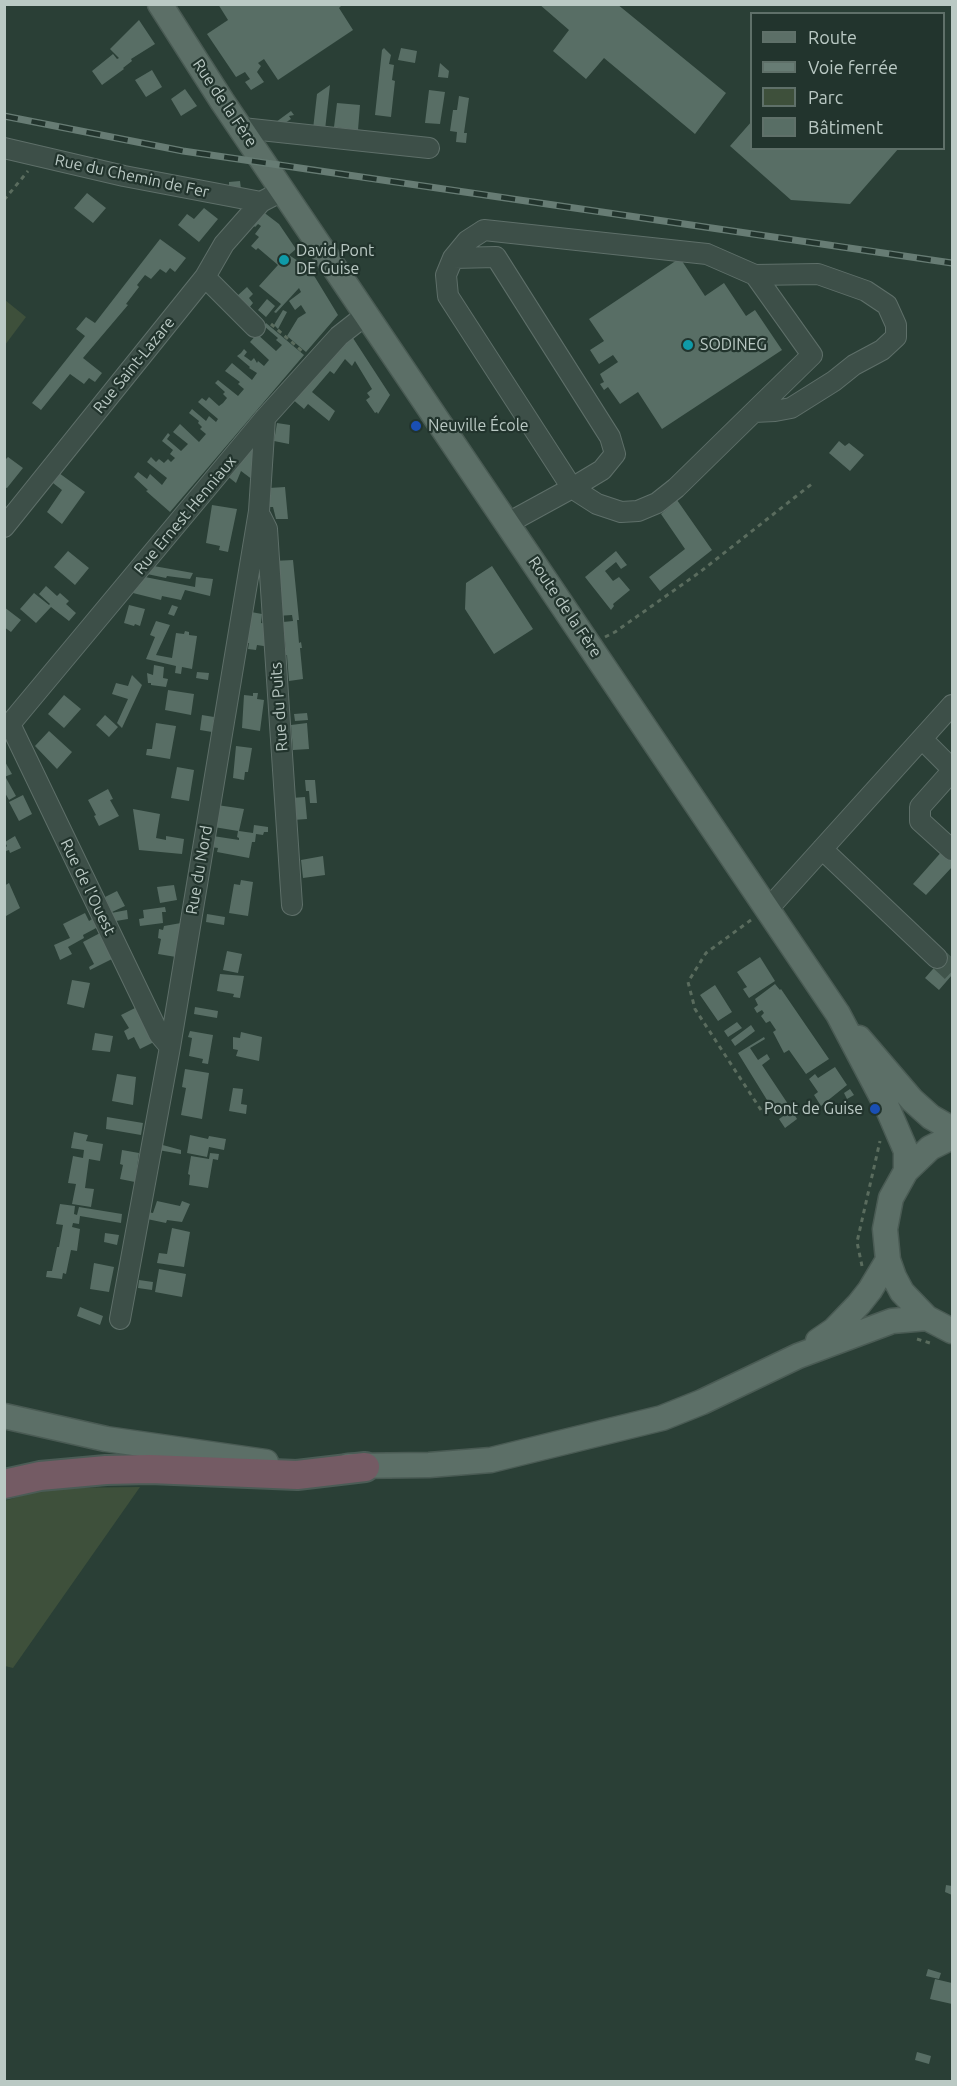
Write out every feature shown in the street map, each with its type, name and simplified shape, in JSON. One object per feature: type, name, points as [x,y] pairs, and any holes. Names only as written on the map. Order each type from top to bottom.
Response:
[{"type":"highway","points":[[4,1484],[40,1476],[106,1470],[150,1469],[297,1475],[365,1467]]},
{"type":"main road","name":"Rue de la Fère","points":[[160,4],[288,195]]},
{"type":"main road","name":"Route de la Fère","points":[[288,195],[838,1014],[887,1107],[906,1151],[906,1171]]},
{"type":"main road","name":"Route de la Fère","points":[[838,1014],[912,1100],[931,1117],[952,1129]]},
{"type":"main road","points":[[952,1137],[930,1148],[906,1171],[891,1198],[885,1229],[888,1260],[902,1292],[927,1318],[952,1331]]},
{"type":"main road","points":[[798,1356],[834,1330],[870,1290],[888,1260]]},
{"type":"main road","points":[[4,1416],[106,1439],[233,1458],[294,1464],[365,1467],[491,1460],[662,1418],[702,1402],[798,1356],[892,1321],[927,1318]]},
{"type":"street","points":[[242,128],[429,148]]},
{"type":"street","name":"Rue du Chemin de Fer","points":[[4,148],[124,176],[261,201]]},
{"type":"street","points":[[261,201],[288,195]]},
{"type":"street","name":"Rue Saint-Lazare","points":[[4,526],[205,277],[224,244],[261,201]]},
{"type":"street","points":[[753,412],[791,408],[834,381],[854,365],[882,350],[896,337],[896,325],[887,305],[866,291],[818,274],[755,275],[707,254],[484,230],[467,241],[453,258],[446,275],[448,296],[572,488],[597,504],[621,512],[638,511],[657,503],[676,488],[753,412],[812,355],[755,275]]},
{"type":"street","points":[[453,258],[496,257],[610,437],[615,454],[602,470],[508,523]]},
{"type":"street","points":[[205,277],[255,327]]},
{"type":"street","name":"Rue Ernest Henniaux","points":[[10,724],[266,418],[339,336],[368,314]]},
{"type":"street","name":"Rue du Nord","points":[[120,1319],[170,1047],[259,511],[266,418]]},
{"type":"street","name":"Rue du Puits","points":[[259,511],[267,529],[292,905]]},
{"type":"street","points":[[768,909],[951,709]]},
{"type":"street","name":"Rue de l'Ouest","points":[[10,724],[159,1034],[170,1047]]},
{"type":"street","points":[[922,739],[952,770],[920,807],[920,821],[952,850]]},
{"type":"street","points":[[822,849],[937,958]]},
{"type":"path","points":[[4,200],[40,156]]},
{"type":"path","points":[[255,327],[266,320],[315,362]]},
{"type":"path","points":[[590,644],[615,632],[700,572],[813,483]]},
{"type":"path","points":[[761,1110],[695,1009],[688,982],[706,953],[768,909]]},
{"type":"green space","points":[[5,300],[26,317],[5,345]]},
{"type":"green space","points":[[140,1487],[13,1668],[5,1666],[4,1501],[48,1488]]},
{"type":"building","points":[[218,4],[343,4],[339,8],[353,30],[278,80],[264,59],[258,63],[261,66],[257,72],[264,82],[251,90],[245,82],[250,79],[245,72],[236,77],[207,34],[228,20]]},
{"type":"building","points":[[539,4],[617,4],[726,93],[695,134],[604,58],[586,79],[553,51],[569,30]]},
{"type":"building","points":[[139,20],[155,44],[131,59],[132,61],[124,69],[102,85],[92,71],[113,54],[117,59],[119,58],[110,49]]},
{"type":"building","points":[[384,48],[391,55],[389,64],[394,65],[392,80],[395,81],[391,117],[375,115]]},
{"type":"building","points":[[401,48],[417,51],[415,63],[398,60]]},
{"type":"building","points":[[440,63],[449,71],[448,78],[438,77]]},
{"type":"building","points":[[152,70],[162,87],[146,97],[135,80]]},
{"type":"building","points":[[330,85],[325,130],[313,129],[317,94]]},
{"type":"building","points":[[185,89],[197,106],[181,116],[171,99]]},
{"type":"building","points":[[429,90],[445,92],[440,124],[425,123]]},
{"type":"building","points":[[459,96],[469,98],[464,133],[467,133],[466,143],[456,142],[457,132],[450,131],[453,110],[457,110]]},
{"type":"building","points":[[337,103],[360,105],[358,130],[334,127]]},
{"type":"building","points":[[291,111],[294,115],[289,116],[291,119],[279,127],[276,122]]},
{"type":"building","points":[[750,123],[750,150],[897,150],[850,204],[791,200],[730,146]]},
{"type":"building","points":[[240,181],[241,189],[229,190],[229,182]]},
{"type":"building","points":[[87,193],[106,208],[93,223],[74,208]]},
{"type":"building","points":[[204,208],[218,219],[199,242],[178,225],[187,214],[194,219]]},
{"type":"building","points":[[262,211],[279,224],[296,249],[289,255],[310,269],[338,315],[306,352],[287,336],[298,318],[306,313],[301,305],[295,310],[289,301],[301,292],[299,288],[276,313],[274,312],[281,304],[259,286],[278,265],[258,248],[256,250],[251,246],[259,237],[255,234],[261,226],[258,224],[255,227],[252,224]]},
{"type":"building","points":[[160,239],[186,258],[175,272],[170,268],[166,273],[160,269],[151,279],[145,275],[126,304],[128,305],[83,358],[102,373],[95,382],[89,378],[84,384],[70,374],[41,410],[32,403],[85,336],[76,329],[86,317],[95,323]]},
{"type":"building","name":"SODINEG","points":[[680,258],[705,296],[724,283],[746,316],[755,310],[782,350],[662,429],[638,392],[620,404],[608,387],[604,390],[600,384],[604,382],[600,374],[618,362],[613,355],[599,364],[590,350],[604,341],[589,319]]},
{"type":"building","points":[[247,287],[253,294],[249,298],[253,303],[249,308],[237,296]]},
{"type":"building","points":[[267,299],[275,306],[266,317],[258,310]]},
{"type":"building","points":[[283,310],[287,312],[278,329],[274,325]]},
{"type":"building","points":[[266,323],[304,355],[170,512],[134,477],[138,472],[147,479],[150,474],[162,485],[167,478],[147,462],[151,457],[156,462],[159,459],[164,463],[168,459],[171,462],[175,458],[170,454],[173,450],[162,441],[168,433],[170,435],[167,439],[181,451],[188,444],[173,432],[180,424],[199,442],[206,434],[200,429],[202,427],[199,421],[189,413],[192,409],[206,421],[209,416],[216,422],[218,419],[198,402],[202,398],[206,401],[209,397],[219,406],[223,403],[227,398],[223,394],[225,392],[215,383],[218,380],[238,396],[244,389],[238,384],[240,382],[225,371],[232,363],[252,380],[257,373],[237,356],[244,349],[247,352],[244,356],[251,361],[254,358],[257,363],[258,361],[264,366],[269,360],[250,342],[257,334],[276,351],[282,345],[276,340],[278,338],[264,326]]},
{"type":"building","points":[[351,335],[390,395],[378,414],[375,413],[366,400],[370,397],[367,393],[372,389],[355,361],[352,366],[345,359],[334,374],[330,371],[312,392],[335,411],[329,421],[308,404],[304,409],[291,398]]},
{"type":"building","points":[[277,423],[290,425],[289,444],[274,441]]},
{"type":"building","points":[[255,440],[253,480],[241,471],[236,483],[226,475]]},
{"type":"building","points":[[839,441],[845,446],[849,443],[864,455],[850,471],[829,453]]},
{"type":"building","points":[[8,457],[23,468],[7,488],[4,487],[4,461]]},
{"type":"building","points":[[59,473],[85,492],[62,524],[47,512],[62,490],[53,483]]},
{"type":"building","points":[[285,487],[288,519],[276,519],[273,507],[270,507],[269,488]]},
{"type":"building","points":[[677,500],[712,550],[660,591],[649,577],[685,549],[661,514]]},
{"type":"building","points":[[212,505],[237,509],[228,552],[219,550],[220,546],[206,543]]},
{"type":"building","points":[[68,551],[89,568],[75,585],[54,567]]},
{"type":"building","points":[[616,551],[627,565],[621,569],[616,562],[605,571],[613,581],[619,577],[630,590],[613,604],[611,610],[585,577]]},
{"type":"building","points":[[293,560],[303,679],[289,681],[287,655],[282,655],[281,650],[286,650],[283,622],[293,621],[292,615],[277,616],[273,561]]},
{"type":"building","points":[[148,565],[193,573],[190,579],[167,576],[166,578],[147,574]]},
{"type":"building","points":[[492,566],[533,629],[494,654],[465,609],[466,583]]},
{"type":"building","points":[[140,576],[195,587],[196,577],[213,579],[210,596],[185,590],[181,600],[162,596],[161,600],[133,593]]},
{"type":"building","points":[[46,586],[57,596],[60,593],[69,601],[66,604],[76,613],[69,621],[51,607],[36,623],[20,609],[34,593],[49,605],[39,594]]},
{"type":"building","points":[[129,605],[145,609],[140,626],[124,623]]},
{"type":"building","points":[[172,605],[178,607],[174,616],[168,614]]},
{"type":"building","points":[[4,607],[21,620],[11,632],[4,627]]},
{"type":"building","points":[[251,612],[262,614],[261,623],[268,624],[270,647],[257,645],[256,650],[248,649],[249,643],[246,643]]},
{"type":"building","points":[[156,621],[170,625],[156,655],[172,658],[176,633],[184,634],[185,631],[189,632],[189,635],[197,636],[192,669],[182,667],[181,674],[175,673],[176,666],[146,659],[155,637],[150,635]]},
{"type":"building","points":[[154,665],[164,667],[163,678],[168,679],[166,687],[148,683],[147,673],[153,675]]},
{"type":"building","points":[[197,672],[209,673],[208,680],[196,678]]},
{"type":"building","points":[[132,675],[142,685],[122,728],[117,723],[128,699],[112,694],[116,683],[128,686]]},
{"type":"building","points":[[168,690],[194,694],[191,715],[165,710]]},
{"type":"building","points":[[253,693],[258,693],[257,699],[264,700],[260,731],[242,728],[244,695],[253,696]]},
{"type":"building","points":[[64,695],[81,709],[64,728],[48,714]]},
{"type":"building","points":[[307,713],[308,720],[295,721],[294,714]]},
{"type":"building","points":[[105,715],[118,727],[109,737],[96,725]]},
{"type":"building","points":[[202,715],[214,717],[212,732],[200,730]]},
{"type":"building","points":[[156,723],[176,726],[170,759],[146,755],[147,749],[152,749]]},
{"type":"building","points":[[307,723],[309,749],[293,750],[291,725]]},
{"type":"building","points":[[49,731],[72,752],[57,769],[35,746]]},
{"type":"building","points":[[236,746],[252,748],[248,772],[245,772],[244,780],[233,778]]},
{"type":"building","points":[[4,760],[12,774],[4,777]]},
{"type":"building","points":[[177,767],[194,770],[189,801],[171,798]]},
{"type":"building","points":[[6,778],[16,796],[9,800],[4,791],[4,779]]},
{"type":"building","points":[[305,780],[315,780],[317,803],[310,803]]},
{"type":"building","points":[[108,789],[113,799],[110,800],[119,816],[99,826],[88,800]]},
{"type":"building","points":[[23,795],[32,814],[19,821],[9,802]]},
{"type":"building","points":[[305,797],[307,819],[293,820],[291,798]]},
{"type":"building","points":[[217,805],[244,809],[239,831],[253,833],[254,825],[268,827],[268,832],[264,832],[263,835],[256,834],[249,858],[217,852],[218,848],[211,847],[213,836],[239,840],[238,831],[214,827]]},
{"type":"building","points":[[133,809],[160,814],[156,838],[166,840],[166,836],[184,839],[182,854],[139,850]]},
{"type":"building","points":[[15,836],[21,848],[10,853],[9,850],[6,851],[5,842]]},
{"type":"building","points":[[952,840],[952,867],[926,895],[913,884]]},
{"type":"building","points":[[323,856],[325,875],[303,878],[301,860]]},
{"type":"building","points":[[241,880],[253,882],[248,916],[229,913],[234,884],[240,885]]},
{"type":"building","points":[[9,883],[20,908],[6,916],[4,886]]},
{"type":"building","points":[[174,885],[177,900],[160,903],[157,887]]},
{"type":"building","points":[[117,891],[125,906],[112,912],[105,897]]},
{"type":"building","points":[[165,907],[166,912],[162,912],[163,923],[140,926],[139,919],[144,918],[143,910]]},
{"type":"building","points":[[127,910],[128,919],[110,922],[106,914]]},
{"type":"building","points":[[85,913],[89,921],[94,918],[98,927],[68,947],[72,954],[60,960],[54,945],[70,938],[63,924]]},
{"type":"building","points":[[207,914],[225,917],[224,925],[206,922]]},
{"type":"building","points":[[181,923],[176,957],[158,954],[161,939],[158,938],[159,929],[163,930],[164,926]]},
{"type":"building","points":[[100,933],[114,958],[90,970],[89,967],[94,964],[83,942]]},
{"type":"building","points":[[227,951],[242,954],[238,973],[223,970]]},
{"type":"building","points":[[947,953],[952,958],[952,975],[939,990],[925,978]]},
{"type":"building","points":[[760,957],[775,981],[749,998],[743,989],[747,987],[737,972]]},
{"type":"building","points":[[220,974],[244,976],[240,998],[233,997],[234,994],[217,991]]},
{"type":"building","points":[[72,980],[90,983],[84,1008],[67,1004]]},
{"type":"building","points":[[775,984],[781,989],[829,1059],[806,1074],[789,1050],[784,1053],[773,1032],[776,1030],[770,1021],[766,1023],[761,1016],[764,1013],[762,1010],[757,1013],[754,1008],[758,1005],[755,999]]},
{"type":"building","points":[[715,985],[732,1012],[718,1021],[700,995]]},
{"type":"building","points":[[195,1007],[218,1011],[217,1018],[194,1014]]},
{"type":"building","points":[[135,1008],[154,1042],[140,1049],[134,1037],[128,1040],[124,1031],[129,1028],[121,1015]]},
{"type":"building","points":[[737,1022],[742,1028],[728,1037],[724,1031]]},
{"type":"building","points":[[751,1025],[755,1031],[735,1046],[731,1040]]},
{"type":"building","points":[[190,1031],[213,1035],[208,1064],[202,1063],[203,1059],[189,1056],[192,1038],[188,1037]]},
{"type":"building","points":[[241,1032],[262,1037],[259,1061],[236,1056],[238,1050],[233,1049],[233,1037],[240,1038]]},
{"type":"building","points":[[95,1033],[113,1036],[110,1052],[92,1050]]},
{"type":"building","points":[[764,1037],[765,1039],[750,1048],[758,1060],[767,1054],[770,1059],[762,1065],[788,1104],[775,1113],[738,1053]]},
{"type":"building","points":[[835,1067],[847,1085],[821,1106],[814,1095],[818,1092],[809,1079],[815,1074],[818,1078]]},
{"type":"building","points":[[185,1069],[209,1073],[202,1119],[181,1115],[186,1088],[182,1087]]},
{"type":"building","points":[[117,1074],[136,1077],[133,1105],[112,1101]]},
{"type":"building","points":[[233,1088],[243,1089],[241,1104],[247,1105],[246,1114],[229,1111]]},
{"type":"building","points":[[850,1089],[854,1095],[847,1099],[844,1093]]},
{"type":"building","points":[[792,1110],[797,1119],[785,1128],[779,1119]]},
{"type":"building","points":[[107,1117],[143,1123],[141,1135],[106,1129]]},
{"type":"building","points":[[74,1132],[88,1135],[86,1141],[103,1144],[100,1161],[89,1159],[85,1188],[94,1189],[91,1207],[72,1204],[76,1184],[68,1183],[73,1156],[83,1158],[84,1150],[71,1148]]},
{"type":"building","points":[[190,1135],[208,1139],[209,1136],[226,1139],[224,1150],[209,1147],[207,1157],[187,1153]]},
{"type":"building","points":[[159,1144],[181,1150],[181,1154],[158,1150]]},
{"type":"building","points":[[122,1150],[139,1153],[135,1182],[120,1179],[123,1165],[120,1164]]},
{"type":"building","points":[[210,1153],[219,1154],[218,1160],[213,1159],[208,1188],[189,1185],[191,1156],[209,1159]]},
{"type":"building","points":[[157,1201],[180,1206],[182,1201],[190,1204],[182,1222],[167,1220],[166,1223],[147,1219],[148,1212],[153,1213]]},
{"type":"building","points":[[60,1204],[75,1206],[74,1214],[77,1215],[79,1207],[122,1214],[121,1223],[80,1216],[79,1224],[73,1223],[72,1227],[80,1229],[77,1251],[71,1250],[66,1274],[63,1273],[62,1279],[46,1277],[47,1271],[52,1271],[57,1247],[59,1247],[63,1225],[56,1224]]},
{"type":"building","points":[[172,1228],[190,1232],[184,1267],[157,1263],[159,1253],[167,1254]]},
{"type":"building","points":[[105,1233],[119,1235],[117,1245],[104,1242]]},
{"type":"building","points":[[94,1263],[114,1267],[109,1292],[90,1289]]},
{"type":"building","points":[[159,1269],[186,1274],[182,1297],[155,1292]]},
{"type":"building","points":[[139,1280],[153,1282],[152,1290],[138,1288]]},
{"type":"building","points":[[80,1307],[103,1316],[100,1325],[77,1316]]},
{"type":"building","points":[[946,1885],[952,1886],[952,1895],[945,1892]]},
{"type":"building","points":[[928,1969],[941,1973],[939,1979],[926,1976]]},
{"type":"building","points":[[935,1979],[952,1983],[952,2004],[930,1999]]},
{"type":"building","points":[[917,2052],[931,2056],[929,2064],[915,2060]]},
{"type":"tunnel","points":[[937,958],[952,972]]},
{"type":"railway","points":[[4,116],[183,151],[952,263]]},
{"type":"place","name":"David Pont DE Guise","points":[[284,260]]},
{"type":"place","name":"SODINEG","points":[[688,345]]},
{"type":"place","name":"Neuville École","points":[[416,426]]},
{"type":"place","name":"Pont de Guise","points":[[875,1109]]}]
